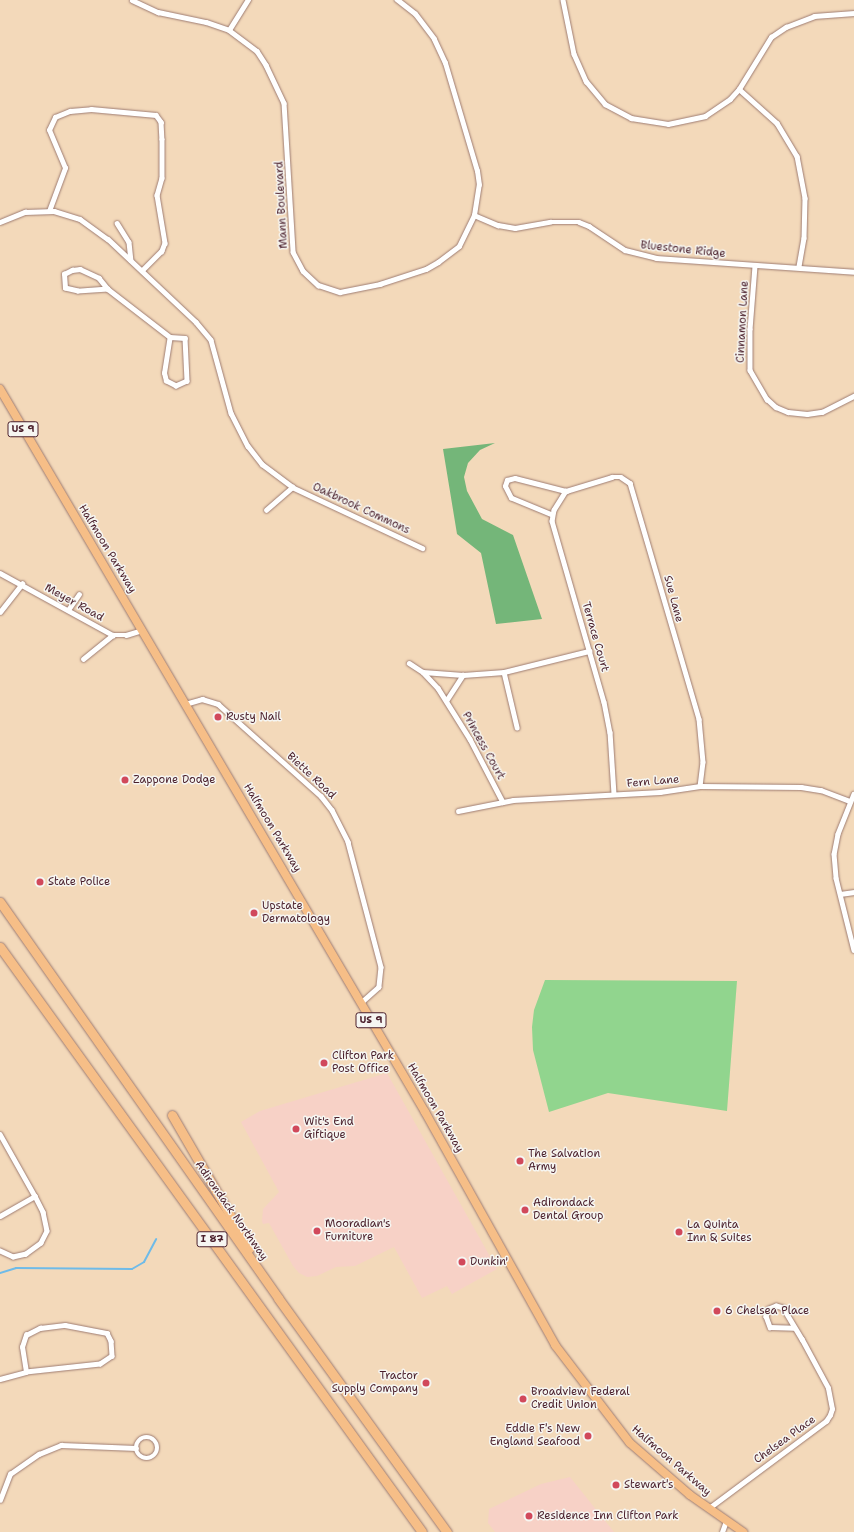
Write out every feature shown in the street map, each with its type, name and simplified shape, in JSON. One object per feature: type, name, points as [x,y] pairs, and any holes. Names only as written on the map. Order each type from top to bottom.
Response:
[{"type":"highway","name":"Adirondack Northway","points":[[0,902],[278,1298],[447,1532]]},
{"type":"highway","name":"I 87","points":[[0,947],[422,1532]]},
{"type":"highway","points":[[172,1115],[278,1298]]},
{"type":"main road","name":"Halfmoon Parkway","points":[[0,389],[465,1180],[558,1350],[630,1443],[709,1508],[743,1532]]},
{"type":"street","name":"Mann Boulevard","points":[[132,0],[158,12],[206,22],[229,30],[257,51],[266,64],[284,103],[293,252],[303,271],[318,285],[329,290],[352,290],[426,269],[459,246],[474,215],[479,185],[477,170],[445,63],[434,39],[415,14],[400,1]]},
{"type":"street","points":[[229,30],[248,0]]},
{"type":"street","points":[[563,0],[574,54],[586,81],[606,104],[631,118],[668,124],[688,121],[718,108],[739,90],[771,37],[786,27],[814,16],[854,13]]},
{"type":"street","points":[[739,90],[778,123],[797,156],[805,198],[804,238],[798,267]]},
{"type":"street","points":[[49,211],[65,168],[49,130],[55,117],[70,111],[91,109],[123,111],[158,117],[162,139],[162,178],[157,195],[165,243],[162,251],[142,271]]},
{"type":"street","name":"Oakbrook Commons","points":[[0,222],[25,212],[49,211],[80,218],[108,238],[196,322],[211,340],[230,413],[239,430],[262,464],[292,487],[422,548]]},
{"type":"street","name":"Bluestone Ridge","points":[[474,215],[498,225],[514,228],[550,222],[578,222],[639,256],[755,266],[798,267],[854,272]]},
{"type":"street","points":[[117,223],[129,242],[131,260]]},
{"type":"street","name":"Cinnamon Lane","points":[[755,266],[750,329],[750,370],[767,399],[788,412],[807,414],[822,412],[854,396]]},
{"type":"street","points":[[108,289],[69,290],[63,284],[64,274],[72,270],[80,269],[99,278],[108,289],[170,337],[185,338],[187,381],[176,386],[166,381],[164,373],[170,337]]},
{"type":"street","name":"Sue Lane","points":[[566,491],[612,477],[626,480],[632,488],[699,719],[703,762],[700,786]]},
{"type":"street","points":[[515,478],[566,491],[552,515],[511,498],[505,486],[507,480],[515,478]]},
{"type":"street","points":[[266,510],[292,487]]},
{"type":"street","name":"Terrace Court","points":[[552,515],[553,530],[589,651],[610,732],[614,794]]},
{"type":"street","name":"Meyer Road","points":[[0,573],[113,635]]},
{"type":"street","points":[[0,612],[22,584]]},
{"type":"street","points":[[68,610],[79,594]]},
{"type":"street","points":[[83,659],[113,635],[126,635],[142,630]]},
{"type":"street","points":[[423,672],[463,675],[504,672],[589,651]]},
{"type":"street","name":"Princess Court","points":[[410,663],[423,672],[446,700],[470,739],[503,802]]},
{"type":"street","points":[[504,672],[518,727]]},
{"type":"street","points":[[446,700],[463,675]]},
{"type":"street","name":"Biette Road","points":[[185,704],[202,699],[218,704],[321,796],[332,810],[348,842],[380,967],[379,987],[361,1003]]},
{"type":"street","name":"Fern Lane","points":[[458,811],[503,802],[700,786],[801,787],[821,790],[849,801]]},
{"type":"street","points":[[854,794],[849,801],[834,854],[840,894],[854,950]]},
{"type":"street","points":[[840,894],[854,892]]},
{"type":"street","points":[[0,1134],[35,1196],[46,1220],[46,1236],[41,1243],[26,1254],[13,1257],[0,1251]]},
{"type":"street","points":[[0,1216],[35,1196]]},
{"type":"street","name":"Chelsea Place","points":[[709,1508],[826,1421],[830,1415],[832,1409],[828,1388],[802,1340],[793,1328],[783,1308],[776,1306],[769,1309],[766,1316],[770,1327],[793,1328]]},
{"type":"street","points":[[0,1379],[26,1372],[100,1364],[112,1356],[111,1341],[107,1333],[101,1330],[81,1326],[65,1325],[40,1328],[24,1338],[22,1361],[26,1372]]},
{"type":"street","points":[[148,1437],[157,1443],[158,1450],[155,1456],[146,1460],[138,1455],[136,1448],[141,1439],[148,1437]]},
{"type":"street","points":[[0,1500],[10,1474],[39,1454],[61,1445],[136,1448]]},
{"type":"street","points":[[722,1532],[726,1521]]},
{"type":"shaded area","points":[[387,1073],[497,1269],[452,1294],[447,1286],[422,1298],[394,1247],[355,1266],[336,1267],[317,1276],[307,1277],[299,1273],[293,1266],[269,1223],[263,1224],[262,1221],[263,1209],[279,1192],[241,1122],[260,1111]]},
{"type":"shaded area","points":[[570,1477],[614,1532],[495,1532],[488,1523],[489,1509],[541,1484]]},
{"type":"green space","points":[[495,443],[480,450],[468,463],[464,477],[467,491],[482,519],[513,535],[542,619],[496,624],[481,553],[457,534],[443,449]]},
{"type":"green space","points":[[545,980],[737,981],[727,1111],[608,1093],[549,1112],[533,1050],[532,1027],[534,1010]]},
{"type":"waterway","points":[[0,1273],[16,1268],[132,1269],[144,1262],[156,1239]]},
{"type":"place","name":"Rusty Nail","points":[[218,717]]},
{"type":"place","name":"Zappone Dodge","points":[[125,780]]},
{"type":"place","name":"State Police","points":[[40,882]]},
{"type":"place","name":"Upstate Dermatology","points":[[254,913]]},
{"type":"place","name":"Clifton Park Post Office","points":[[324,1063]]},
{"type":"place","name":"Wit's End Giftique","points":[[296,1129]]},
{"type":"place","name":"The Salvation Army","points":[[520,1161]]},
{"type":"place","name":"Adirondack Dental Group","points":[[525,1210]]},
{"type":"place","name":"Mooradian's Furniture","points":[[317,1231]]},
{"type":"place","name":"La Quinta Inn & Suites","points":[[679,1232]]},
{"type":"place","name":"Dunkin'","points":[[462,1262]]},
{"type":"place","name":"6 Chelsea Place","points":[[717,1311]]},
{"type":"place","name":"Tractor Supply Company","points":[[426,1383]]},
{"type":"place","name":"Broadview Federal Credit Union","points":[[523,1399]]},
{"type":"place","name":"Eddie F's New England Seafood","points":[[588,1436]]},
{"type":"place","name":"Stewart's","points":[[616,1485]]},
{"type":"place","name":"Residence Inn Clifton Park","points":[[529,1516]]}]
